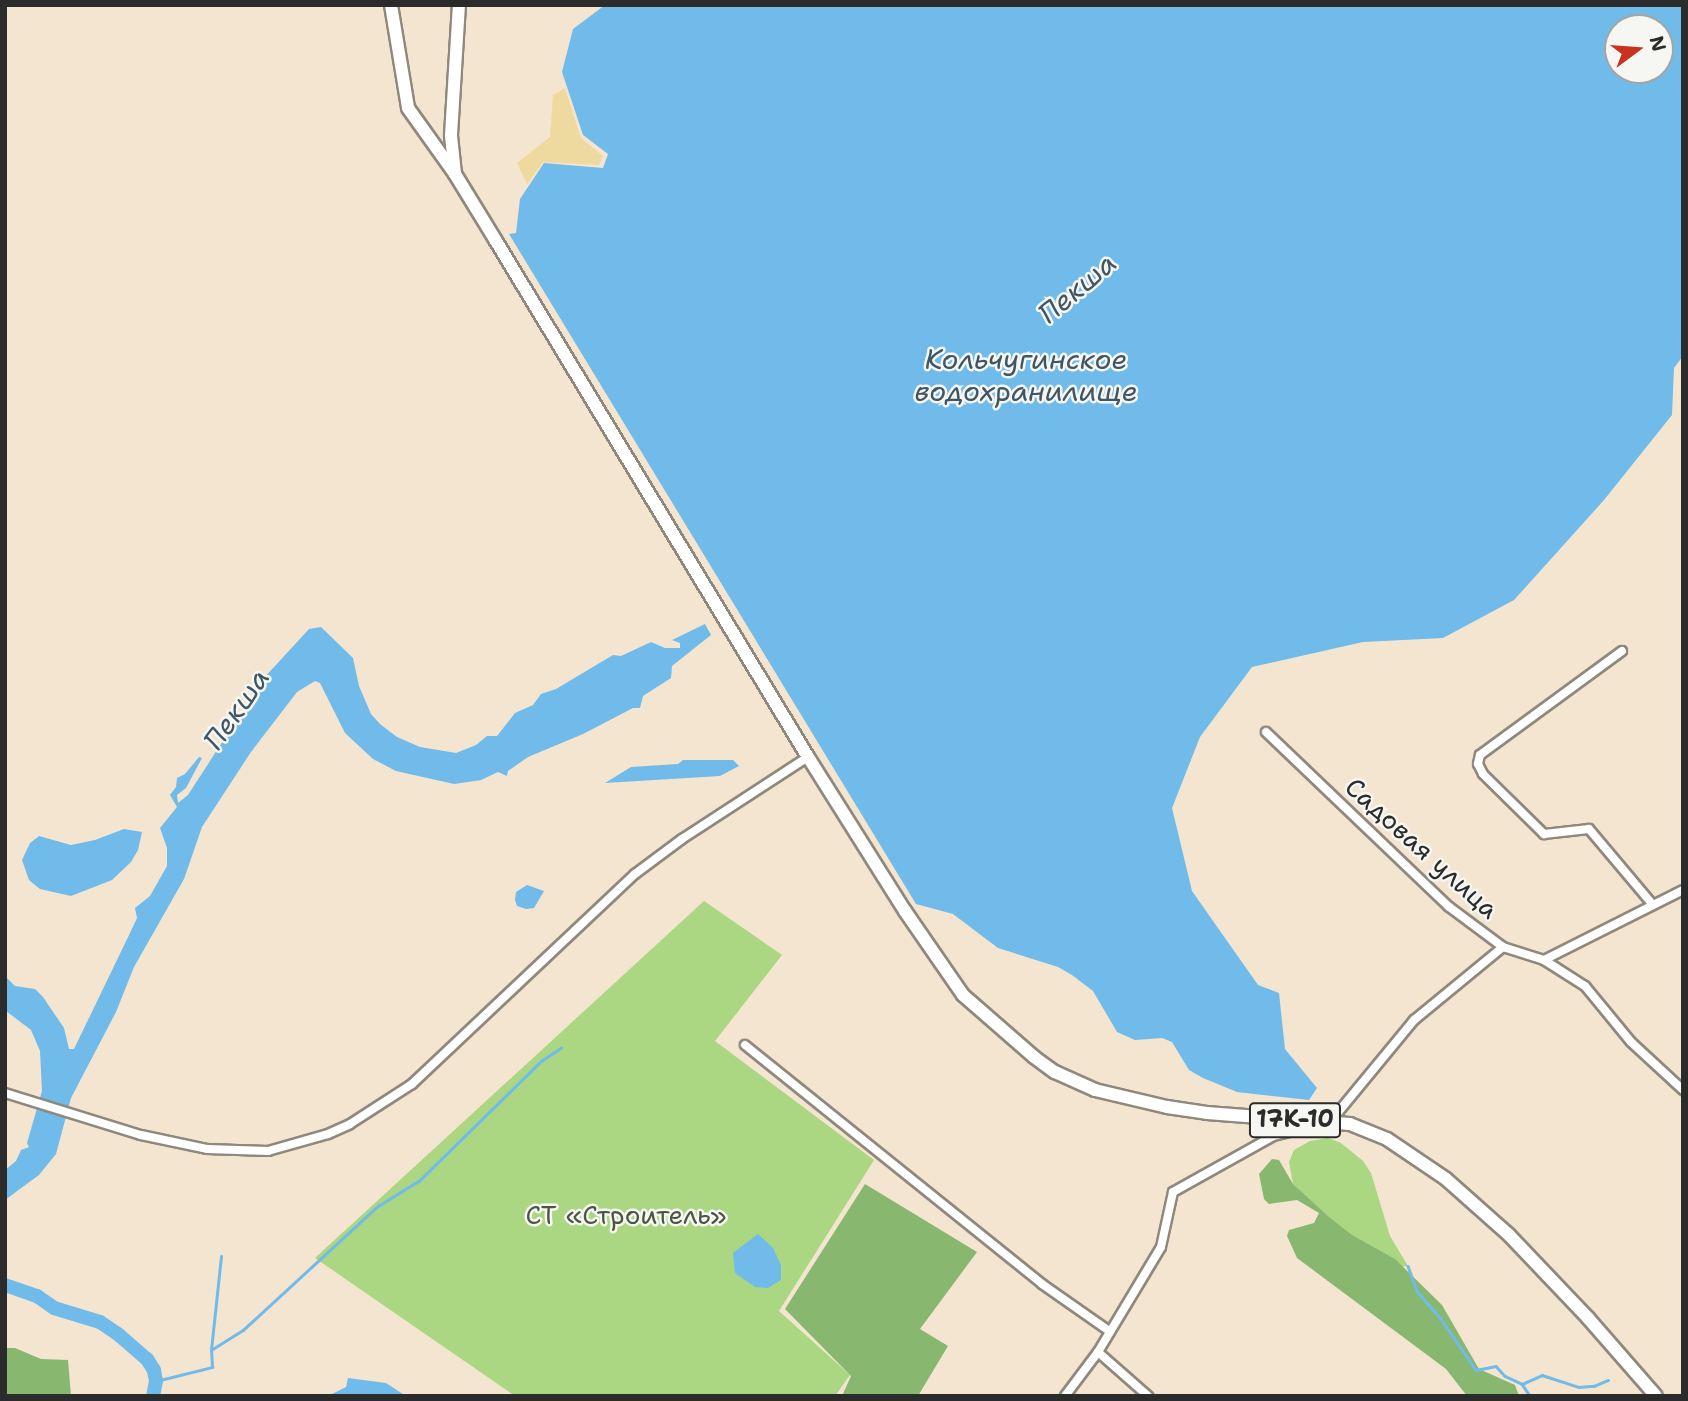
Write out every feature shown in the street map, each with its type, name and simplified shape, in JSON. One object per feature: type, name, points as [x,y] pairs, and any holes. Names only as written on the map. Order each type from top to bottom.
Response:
[{"type":"main road","points":[[391,5],[408,108],[455,174],[808,758]]},
{"type":"main road","points":[[455,174],[451,135],[460,5]]},
{"type":"main road","name":"17К-10","points":[[808,758],[905,911],[963,995],[1013,1041],[1055,1072],[1095,1090],[1167,1107],[1350,1124],[1381,1136],[1455,1186],[1546,1272],[1656,1396]]},
{"type":"street","points":[[1622,651],[1480,755],[1479,764],[1483,774],[1544,834],[1589,829],[1653,905]]},
{"type":"street","name":"Садовая улица","points":[[1266,732],[1448,906],[1503,947],[1544,960],[1585,986],[1631,1042],[1683,1090]]},
{"type":"street","points":[[5,1093],[141,1135],[235,1152],[268,1151],[301,1144],[350,1124],[412,1084],[635,874],[682,839],[808,758]]},
{"type":"street","points":[[1544,960],[1683,890]]},
{"type":"street","points":[[1065,1396],[1098,1352],[1161,1247],[1172,1192],[1273,1136],[1330,1122],[1414,1020],[1503,947]]},
{"type":"street","points":[[745,1045],[1042,1284],[1109,1331]]},
{"type":"street","points":[[1098,1352],[1148,1396]]},
{"type":"green space","name":"СТ «Строитель»","points":[[704,901],[782,955],[715,1041],[874,1160],[779,1311],[850,1375],[835,1396],[515,1396],[315,1258]]},
{"type":"green space","points":[[1328,1138],[1341,1143],[1363,1161],[1371,1173],[1390,1236],[1408,1266],[1397,1267],[1336,1228],[1293,1184],[1289,1162],[1294,1150],[1310,1141]]},
{"type":"green space","points":[[1272,1159],[1279,1160],[1293,1184],[1330,1218],[1352,1235],[1395,1259],[1442,1305],[1479,1369],[1515,1385],[1519,1396],[1467,1396],[1446,1369],[1297,1258],[1287,1236],[1289,1230],[1314,1223],[1319,1213],[1297,1200],[1269,1204],[1264,1199],[1259,1174]]},
{"type":"green space","points":[[865,1184],[977,1252],[920,1329],[948,1346],[918,1396],[842,1396],[851,1376],[785,1309]]},
{"type":"green space","points":[[5,1348],[15,1348],[41,1359],[68,1360],[71,1396],[5,1396]]},
{"type":"sand","points":[[565,88],[581,138],[603,156],[599,165],[543,162],[527,184],[517,163],[550,137],[553,95]]},
{"type":"water","name":"Кольчугинское водохранилище","points":[[605,5],[1683,5],[1683,356],[1674,368],[1672,415],[1604,500],[1514,600],[1443,638],[1363,642],[1252,667],[1200,737],[1172,808],[1192,891],[1258,985],[1279,993],[1285,1049],[1317,1088],[1309,1100],[1237,1092],[1203,1078],[1189,1070],[1172,1042],[1162,1038],[1135,1040],[1117,1032],[1093,991],[1072,975],[1058,967],[998,948],[953,914],[916,904],[509,234],[516,233],[520,199],[544,163],[603,168],[608,154],[583,135],[562,72],[573,29]]},
{"type":"water","points":[[705,624],[711,635],[672,666],[671,678],[643,696],[640,708],[633,708],[583,734],[528,757],[508,771],[507,776],[498,772],[481,780],[454,784],[396,771],[373,759],[345,733],[320,683],[315,681],[297,692],[251,752],[202,827],[184,879],[134,967],[116,1012],[71,1098],[56,1154],[39,1175],[5,1200],[5,1170],[16,1161],[21,1150],[29,1147],[27,1143],[42,1091],[40,1051],[31,1030],[6,1011],[5,976],[15,986],[35,989],[43,997],[64,1028],[69,1049],[74,1049],[137,918],[135,908],[150,896],[167,866],[167,848],[160,828],[177,807],[170,795],[176,787],[177,778],[185,774],[199,757],[202,758],[186,788],[177,795],[178,803],[188,795],[263,679],[309,629],[321,627],[353,658],[359,686],[371,714],[380,724],[397,737],[420,747],[456,753],[476,745],[487,736],[497,736],[515,713],[533,705],[541,694],[556,689],[613,655],[621,656],[651,642],[665,648],[680,648],[680,643],[672,640]]},
{"type":"water","points":[[683,760],[733,760],[739,766],[720,776],[605,783],[631,767],[678,764]]},
{"type":"water","points":[[124,829],[142,832],[138,850],[131,862],[112,880],[71,896],[40,889],[29,880],[22,860],[30,843],[39,836],[71,845],[95,840]]},
{"type":"water","points":[[527,885],[544,891],[534,908],[517,906],[515,900],[516,892]]},
{"type":"water","points":[[758,1234],[773,1248],[781,1265],[781,1280],[768,1288],[755,1287],[735,1273],[733,1253]]},
{"type":"water","points":[[348,1378],[386,1383],[406,1396],[328,1396],[346,1387]]},
{"type":"waterway","points":[[156,1381],[212,1367],[211,1350],[243,1330],[378,1206],[420,1180],[541,1061],[561,1048]]},
{"type":"waterway","points":[[211,1350],[221,1257]]},
{"type":"waterway","points":[[1408,1266],[1417,1291],[1439,1316],[1476,1370],[1496,1366],[1505,1376],[1522,1384],[1542,1375],[1578,1387],[1594,1386],[1608,1380]]},
{"type":"waterway","name":"Пекша","points":[[5,1285],[37,1296],[54,1308],[100,1322],[119,1335],[147,1359],[154,1370],[156,1381],[153,1396]]},
{"type":"waterway","points":[[1522,1384],[1530,1396]]}]
